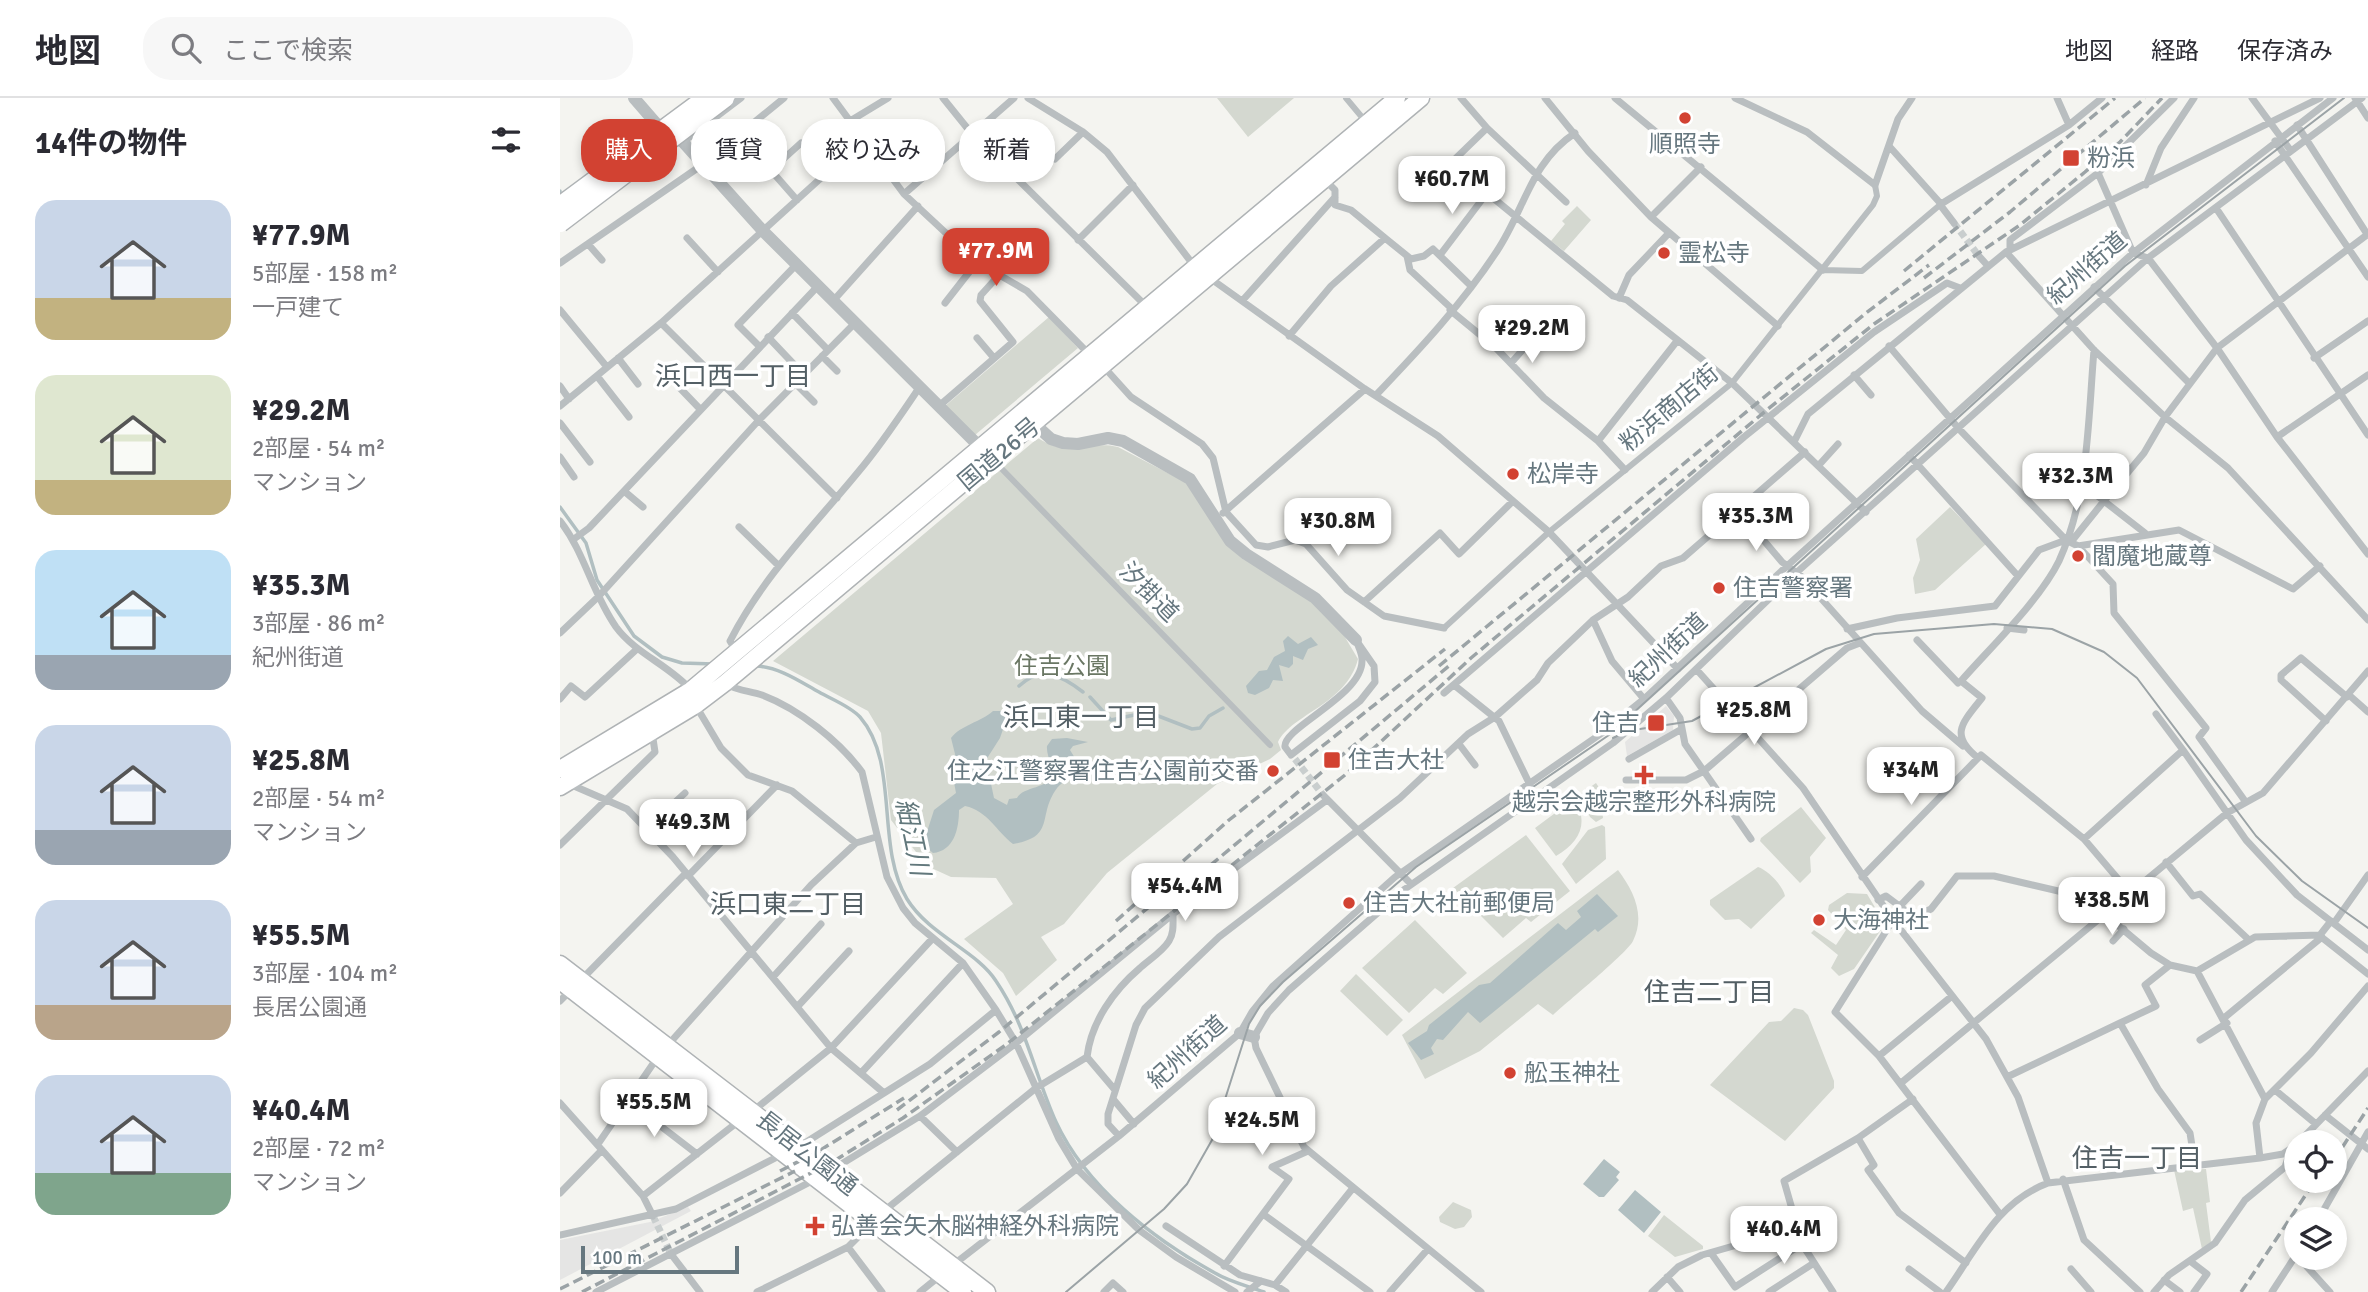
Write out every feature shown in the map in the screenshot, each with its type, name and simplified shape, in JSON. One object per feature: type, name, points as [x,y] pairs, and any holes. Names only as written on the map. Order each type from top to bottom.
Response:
[{"type":"highway","points":[[560,206],[706,98]]},
{"type":"highway","points":[[560,223],[726,98]]},
{"type":"highway","name":"国道26号","points":[[562,780],[651,732],[996,463],[1201,272],[1397,98]]},
{"type":"highway","name":"国道26号","points":[[733,666],[979,446],[1147,307],[1201,272],[1325,180],[1421,98]]},
{"type":"highway","name":"国道26号","points":[[562,780],[694,698]]},
{"type":"highway","name":"長居公園通","points":[[560,964],[568,988],[663,1051],[946,1270],[987,1292]]},
{"type":"highway","name":"長居公園通","points":[[946,1270],[963,1292]]},
{"type":"street","points":[[634,98],[652,119]]},
{"type":"street","points":[[672,119],[699,98]]},
{"type":"street","points":[[683,142],[741,98]]},
{"type":"street","points":[[759,119],[784,98]]},
{"type":"street","points":[[833,98],[849,119]]},
{"type":"street","points":[[853,119],[888,98]]},
{"type":"street","points":[[943,98],[960,119]]},
{"type":"street","points":[[990,119],[1014,98]]},
{"type":"street","points":[[1028,98],[1083,132],[1107,152],[1201,272],[1365,389],[1377,394],[1438,436],[1513,501],[1549,533],[1678,669]]},
{"type":"street","points":[[1346,98],[1361,116]]},
{"type":"street","points":[[1461,98],[1487,128],[1566,202]]},
{"type":"street","points":[[1545,98],[1651,217],[1778,326]]},
{"type":"street","points":[[1615,98],[1823,270],[1862,271],[1941,205],[2069,125],[2102,98]]},
{"type":"street","points":[[1735,98],[1807,132],[1875,184],[1898,119],[1912,98]]},
{"type":"street","points":[[2057,98],[2069,125]]},
{"type":"street","points":[[2008,251],[2010,240],[2098,173],[2174,98]]},
{"type":"street","points":[[2146,184],[2161,148],[2194,98]]},
{"type":"street","points":[[2252,98],[2271,123],[2278,139],[2368,277]]},
{"type":"street","points":[[1794,442],[1808,414],[1987,265],[2008,251],[2320,98]]},
{"type":"street","name":"紀州街道","points":[[920,1292],[1134,1124],[1240,1033],[1273,986],[1402,872],[1530,785],[1644,699],[2094,287],[2133,253],[2333,98]]},
{"type":"street","points":[[2358,99],[2368,118]]},
{"type":"street","name":"紀州街道","points":[[1254,1037],[1263,1020],[1289,990],[1411,884],[1613,743],[1666,698],[1796,573],[2148,258],[2358,99]]},
{"type":"street","points":[[1963,746],[1960,734],[1964,720],[1982,698],[1961,681],[2007,628],[2144,453],[2189,383],[2217,348],[2367,234],[2297,125]]},
{"type":"street","points":[[1487,128],[1454,160],[1487,193],[1613,296],[1627,300],[1732,383],[1766,419],[1819,465],[1866,512]]},
{"type":"street","points":[[1055,159],[1083,132]]},
{"type":"street","points":[[1377,394],[1427,341],[1496,253],[1517,217],[1535,173],[1575,133]]},
{"type":"street","points":[[677,138],[691,152]]},
{"type":"street","points":[[787,156],[801,143]]},
{"type":"street","points":[[904,194],[959,145]]},
{"type":"street","points":[[1889,146],[1954,223]]},
{"type":"street","points":[[1651,217],[1701,167]]},
{"type":"street","points":[[560,263],[691,173]]},
{"type":"street","points":[[2098,173],[2133,253],[2148,258],[2217,348],[2277,437],[2368,553]]},
{"type":"street","points":[[1325,180],[1335,190],[1335,205],[1351,211],[1411,259],[1424,256],[1433,249],[1470,285]]},
{"type":"street","points":[[560,197],[582,182]]},
{"type":"street","points":[[717,182],[762,231],[996,463]]},
{"type":"street","points":[[780,182],[797,200]]},
{"type":"street","points":[[560,406],[661,323],[817,182]]},
{"type":"street","points":[[895,182],[904,194],[977,262],[1027,290],[1090,355]]},
{"type":"street","points":[[1020,182],[1147,307]]},
{"type":"street","name":"粉浜商店街","points":[[1444,628],[1549,533],[1732,383],[1872,205],[1877,196],[1875,184]]},
{"type":"street","points":[[1078,240],[1133,185]]},
{"type":"street","points":[[1440,255],[1487,193]]},
{"type":"street","points":[[1242,302],[1335,197]]},
{"type":"street","points":[[833,301],[918,206]]},
{"type":"street","points":[[2216,208],[2368,435]]},
{"type":"street","points":[[1619,298],[1637,265],[1668,233]]},
{"type":"street","points":[[687,238],[718,272]]},
{"type":"street","points":[[1289,336],[1331,286],[1385,238]]},
{"type":"street","points":[[587,244],[602,260]]},
{"type":"street","points":[[2008,251],[2094,349],[2165,417],[2228,468],[2368,620]]},
{"type":"street","points":[[1978,255],[1987,265]]},
{"type":"street","points":[[1407,256],[1410,270],[1511,363],[1544,398],[1598,441],[1625,470]]},
{"type":"street","points":[[944,303],[977,262]]},
{"type":"street","points":[[759,346],[738,325],[796,265]]},
{"type":"street","points":[[939,406],[1013,342],[980,301],[981,295],[1000,274]]},
{"type":"street","points":[[1444,693],[1585,570],[1766,419],[1910,306],[1947,283],[1960,288]]},
{"type":"street","points":[[575,538],[589,528],[818,286]]},
{"type":"street","points":[[2094,287],[2189,383]]},
{"type":"street","points":[[560,310],[607,367]]},
{"type":"street","points":[[1511,363],[1556,312]]},
{"type":"street","points":[[792,313],[837,371]]},
{"type":"street","points":[[2314,358],[2368,321]]},
{"type":"street","points":[[661,323],[837,498]]},
{"type":"street","points":[[560,633],[598,597],[759,420],[855,323]]},
{"type":"street","points":[[768,337],[804,375]]},
{"type":"street","points":[[977,338],[994,358]]},
{"type":"street","points":[[1598,441],[1678,341]]},
{"type":"street","points":[[1889,346],[1959,429],[2113,584],[2114,613],[2206,728],[2199,737],[2245,801]]},
{"type":"street","points":[[2071,543],[2083,484],[2094,349]]},
{"type":"street","points":[[618,358],[638,384]]},
{"type":"street","points":[[1103,366],[1130,397],[1202,444],[1213,458],[1221,514],[1238,548],[1315,598],[1356,640],[1374,666],[1376,682],[1360,701],[1293,757],[1285,747],[1288,736],[1315,719],[1360,672],[1363,660],[1356,640]]},
{"type":"street","points":[[1854,375],[1871,395]]},
{"type":"street","points":[[2277,437],[2368,375]]},
{"type":"street","points":[[597,376],[629,416]]},
{"type":"street","points":[[795,383],[814,402]]},
{"type":"street","points":[[676,384],[700,409]]},
{"type":"street","points":[[560,386],[569,399]]},
{"type":"street","points":[[919,388],[837,498],[779,566],[746,610],[730,641],[736,689],[763,695],[802,718],[851,758],[862,772],[887,877],[903,908],[915,923],[962,963],[1018,1041],[1059,1139],[1079,1168],[1142,1233],[1235,1292]]},
{"type":"street","points":[[1221,514],[1365,389]]},
{"type":"street","points":[[1022,411],[1051,439],[1063,443],[1078,444],[1108,438],[1123,442],[1190,479],[1221,514],[1256,545],[1268,547],[1295,540],[1306,544],[1347,590],[1384,616],[1444,628]]},
{"type":"street","points":[[560,423],[590,462]]},
{"type":"street","points":[[1819,465],[1838,444]]},
{"type":"street","points":[[1119,1136],[1107,1119],[1145,1009],[1219,937],[1361,831],[1459,744],[1495,717],[1536,680],[1548,663],[1593,620],[1616,602],[1628,597],[1661,566],[1683,558],[1805,452]]},
{"type":"street","points":[[1909,455],[2018,576]]},
{"type":"street","points":[[560,457],[573,477]]},
{"type":"street","name":"汐掛道","points":[[996,463],[1270,744]]},
{"type":"street","points":[[2083,484],[2145,533]]},
{"type":"street","points":[[624,491],[643,507]]},
{"type":"street","points":[[1364,602],[1440,533],[1459,554],[1513,501]]},
{"type":"street","points":[[1738,510],[1922,711],[1978,758]]},
{"type":"street","points":[[560,521],[575,538],[598,597],[618,629],[637,649],[681,679],[721,748],[748,775],[792,791],[856,843]]},
{"type":"street","points":[[738,527],[779,566]]},
{"type":"street","points":[[1847,629],[1935,611],[1995,606],[2039,550],[2145,533],[2179,530],[2293,589],[2320,566]]},
{"type":"street","points":[[1593,620],[1612,661],[1644,699]]},
{"type":"street","points":[[2007,628],[2024,630]]},
{"type":"street","points":[[1917,640],[1958,683]]},
{"type":"street","points":[[1626,780],[1676,781],[1704,771],[1847,648],[1860,643]]},
{"type":"street","points":[[560,699],[571,686],[585,697],[637,649]]},
{"type":"street","points":[[2326,721],[2281,680],[2280,675],[2301,658],[2368,712]]},
{"type":"street","points":[[1696,669],[1803,788],[1878,900],[1975,1023],[2018,1097],[2048,1183]]},
{"type":"street","points":[[1901,1083],[2227,813],[2263,793],[2368,671]]},
{"type":"street","points":[[1454,685],[1495,717],[1530,785]]},
{"type":"street","points":[[1347,688],[1358,689],[1360,701]]},
{"type":"street","points":[[1666,698],[1680,718],[1680,730],[1685,744],[1751,839]]},
{"type":"street","points":[[2156,714],[2245,840],[2297,895],[2368,950]]},
{"type":"street","points":[[1629,759],[1680,730]]},
{"type":"street","points":[[560,845],[655,752],[651,732]]},
{"type":"street","points":[[1459,744],[1475,765]]},
{"type":"street","points":[[2084,839],[2183,750]]},
{"type":"street","points":[[1862,877],[1981,755],[2084,839],[2130,893]]},
{"type":"street","points":[[562,780],[627,810],[687,874],[831,1048],[884,1093]]},
{"type":"street","points":[[568,988],[777,785]]},
{"type":"street","points":[[646,829],[685,793]]},
{"type":"street","points":[[596,1292],[823,1175],[920,1116],[1018,1041],[1172,914],[1325,798],[1402,872],[1411,884]]},
{"type":"street","points":[[560,1193],[600,1147],[663,1051],[811,885],[856,843],[876,837]]},
{"type":"street","points":[[2166,862],[2193,896],[2200,894],[2249,940]]},
{"type":"street","points":[[1878,900],[1886,896],[1914,917],[1931,909],[1957,876],[1975,874],[2084,897],[2170,965],[2197,971],[2249,940],[2276,936],[2321,936],[2368,974]]},
{"type":"street","points":[[2200,1040],[2321,936],[2367,880]]},
{"type":"street","points":[[1900,906],[1921,884]]},
{"type":"street","points":[[757,1292],[848,1247],[878,1217],[1037,1088],[1087,1057],[1101,1014],[1126,981],[1168,943],[1173,932],[1172,914]]},
{"type":"street","points":[[1893,920],[1835,1012],[1880,1056],[1999,1213]]},
{"type":"street","points":[[773,977],[821,924]]},
{"type":"street","points":[[2113,941],[2124,929]]},
{"type":"street","points":[[643,1196],[831,1048],[933,938]]},
{"type":"street","points":[[797,1006],[849,951]]},
{"type":"street","points":[[861,1073],[962,963]]},
{"type":"street","points":[[2007,1077],[2156,1006],[2145,985],[2170,965]]},
{"type":"street","points":[[2197,971],[2265,1099]]},
{"type":"street","points":[[2260,1158],[2256,1123],[2265,1099],[2368,986]]},
{"type":"street","points":[[1880,1056],[1952,996]]},
{"type":"street","points":[[560,1235],[676,1209],[791,1150],[930,1063],[996,1010]]},
{"type":"street","points":[[2120,1023],[2158,1089],[2190,1133],[2195,1165]]},
{"type":"street","points":[[1240,1033],[1254,1037],[1293,1127],[1308,1151],[1481,1292]]},
{"type":"street","points":[[1087,1057],[1115,1090]]},
{"type":"street","points":[[2310,1130],[2368,1071]]},
{"type":"street","points":[[2275,1090],[2316,1124]]},
{"type":"street","points":[[1113,1099],[1134,1124]]},
{"type":"street","points":[[1821,1292],[1831,1289],[1802,1244],[1784,1181],[1857,1138],[1913,1099]]},
{"type":"street","points":[[628,1101],[697,1154]]},
{"type":"street","points":[[560,1103],[643,1196],[653,1216]]},
{"type":"street","points":[[2325,1115],[2368,1149]]},
{"type":"street","points":[[920,1116],[957,1152]]},
{"type":"street","points":[[2325,1207],[2368,1132]]},
{"type":"street","points":[[1857,1138],[1874,1165],[1868,1170],[1899,1213],[1966,1263]]},
{"type":"street","points":[[1909,1269],[1947,1291],[1999,1213],[2033,1188],[2048,1183],[2260,1158],[2284,1150]]},
{"type":"street","points":[[1224,1266],[1289,1179],[1272,1167],[1308,1151]]},
{"type":"street","points":[[2154,1292],[2164,1280],[2215,1243],[2245,1200],[2284,1168]]},
{"type":"street","points":[[2063,1180],[2084,1240],[2140,1292]]},
{"type":"street","points":[[1275,1285],[1353,1188]]},
{"type":"street","points":[[1263,1214],[1370,1292]]},
{"type":"street","points":[[1166,1227],[1240,1275],[1275,1285],[1286,1292]]},
{"type":"street","points":[[1652,1292],[1678,1267],[1711,1253],[1796,1228]]},
{"type":"street","points":[[1711,1253],[1735,1287],[1802,1244]]},
{"type":"street","points":[[848,1247],[882,1292]]},
{"type":"street","points":[[1390,1292],[1428,1249]]},
{"type":"street","points":[[671,1254],[700,1292]]},
{"type":"street","points":[[2190,1261],[2207,1274],[2194,1292]]},
{"type":"street","points":[[1769,1292],[1814,1263]]},
{"type":"street","points":[[2071,1269],[2091,1292]]},
{"type":"street","points":[[2272,1292],[2288,1270]]},
{"type":"street","points":[[2310,1270],[2330,1292]]},
{"type":"street","points":[[1667,1277],[1680,1292]]},
{"type":"street","points":[[2164,1280],[2180,1292]]},
{"type":"street","points":[[1247,1292],[1262,1281]]},
{"type":"street","points":[[1104,1292],[1113,1283],[1123,1292]]},
{"type":"shaded area","points":[[1288,636],[1298,644],[1311,637],[1318,645],[1308,649],[1303,660],[1293,656],[1293,664],[1289,668],[1279,665],[1283,681],[1273,680],[1269,688],[1255,695],[1248,693],[1246,686],[1259,671],[1267,670],[1274,657],[1285,651],[1283,641]]},
{"type":"shaded area","points":[[1012,703],[1000,738],[986,760],[994,798],[1007,805],[1009,799],[1017,798],[1050,779],[1052,771],[1047,746],[1052,739],[1067,738],[1088,742],[1073,746],[1070,750],[1081,768],[1055,791],[1043,825],[1035,836],[1013,844],[980,812],[965,806],[959,810],[958,824],[950,844],[933,853],[927,848],[926,835],[934,810],[956,793],[952,772],[955,754],[951,738],[993,711],[1003,711]]},
{"type":"shaded area","points":[[1666,706],[1674,716],[1673,730],[1627,756],[1625,742]]},
{"type":"shaded area","points":[[1597,894],[1618,916],[1598,932],[1595,929],[1480,1023],[1468,1012],[1443,1040],[1437,1039],[1431,1048],[1434,1054],[1421,1060],[1408,1043],[1427,1031],[1429,1025],[1479,985],[1490,983],[1558,923],[1566,930],[1581,917],[1577,911]]},
{"type":"shaded area","points":[[1604,1159],[1620,1172],[1616,1177],[1619,1180],[1604,1197],[1599,1197],[1583,1184]]},
{"type":"shaded area","points":[[1635,1190],[1661,1212],[1644,1233],[1618,1210]]},
{"type":"shaded area","points":[[688,1207],[691,1211],[560,1280],[560,1240],[650,1222]]},
{"type":"green space","points":[[1217,98],[1294,98],[1248,137]]},
{"type":"green space","points":[[1577,206],[1591,220],[1564,251],[1551,241],[1565,224],[1562,221]]},
{"type":"green space","points":[[1049,317],[1078,348],[975,435],[945,406]]},
{"type":"green space","name":"住吉公園","points":[[1038,438],[1060,447],[1118,447],[1187,483],[1225,543],[1308,598],[1339,627],[1358,659],[1352,675],[1343,687],[1285,732],[1278,742],[1281,750],[1270,759],[1217,784],[1107,873],[1064,924],[1041,937],[1057,960],[1016,996],[1003,973],[964,939],[1013,904],[996,878],[951,877],[927,866],[891,820],[881,733],[868,711],[773,661]]},
{"type":"green space","points":[[1950,507],[1986,544],[1935,590],[1915,594],[1913,578],[1920,560],[1916,539]]},
{"type":"green space","points":[[1596,783],[1600,789],[1603,818],[1596,822],[1590,817],[1579,795]]},
{"type":"green space","points":[[1574,799],[1581,816],[1580,832],[1571,845],[1556,856],[1535,828]]},
{"type":"green space","points":[[1801,807],[1826,838],[1810,857],[1811,872],[1800,883],[1760,841]]},
{"type":"green space","points":[[1602,825],[1605,827],[1606,859],[1576,884],[1562,864],[1588,830]]},
{"type":"green space","points":[[1526,835],[1570,891],[1531,922],[1526,918],[1503,938],[1453,888]]},
{"type":"green space","points":[[1758,867],[1774,879],[1785,896],[1751,929],[1739,919],[1725,920],[1710,905],[1710,900]]},
{"type":"green space","points":[[1618,870],[1633,894],[1638,912],[1637,931],[1628,947],[1553,1015],[1538,1004],[1480,1051],[1425,1079],[1402,1035]]},
{"type":"green space","points":[[1847,893],[1867,894],[1885,924],[1854,969],[1839,976],[1831,968],[1838,955],[1811,933],[1814,930],[1836,945],[1846,930],[1828,910],[1829,905]]},
{"type":"green space","points":[[1415,920],[1467,973],[1443,994],[1435,988],[1409,1013],[1362,968]]},
{"type":"green space","points":[[1356,974],[1403,1020],[1387,1036],[1340,991]]},
{"type":"green space","points":[[1794,1008],[1803,1010],[1808,1015],[1834,1081],[1834,1088],[1785,1141],[1710,1085],[1769,1022],[1781,1021]]},
{"type":"green space","points":[[2206,1169],[2210,1202],[2206,1203],[2211,1242],[2202,1249],[2193,1208],[2183,1211],[2174,1170]]},
{"type":"green space","points":[[1453,1202],[1471,1210],[1472,1217],[1464,1227],[1455,1229],[1440,1222],[1439,1217]]},
{"type":"green space","points":[[1664,1215],[1703,1246],[1703,1249],[1675,1257],[1648,1236]]},
{"type":"waterway","name":"細江川","points":[[560,507],[586,543],[597,580],[634,636],[662,657],[682,663],[714,664]]},
{"type":"waterway","name":"細江川","points":[[756,666],[789,675],[846,706],[860,717],[872,736],[880,757],[892,855],[897,878],[907,899],[916,912],[988,970],[996,981],[1023,1033],[1056,1122],[1085,1168],[1123,1209],[1168,1244],[1221,1276],[1264,1292]]},
{"type":"waterway","points":[[1019,686],[1043,674],[1059,677],[1083,692]]},
{"type":"waterway","points":[[1090,697],[1111,720],[1148,712],[1192,729],[1200,728],[1209,716],[1223,708]]},
{"type":"tunnel","points":[[1954,223],[1978,255]]},
{"type":"tunnel","points":[[1295,759],[1323,795]]},
{"type":"tunnel","points":[[653,1216],[671,1254]]},
{"type":"tram line","points":[[1066,1292],[1164,1209],[1187,1184],[1212,1140],[1249,1024],[1260,1006],[1283,982],[1416,867],[1609,735],[2125,266],[2344,98]]},
{"type":"tram line","points":[[1613,738],[1627,731],[1692,721],[1826,649],[1874,634],[1994,624],[2052,629],[2104,652],[2137,678],[2256,836],[2302,881],[2368,928]]},
{"type":"railway","points":[[1904,271],[2115,98]]},
{"type":"railway","points":[[1924,278],[2010,212],[2145,98]]},
{"type":"railway","points":[[582,1292],[834,1161],[903,1118],[1007,1044],[1345,775],[1471,658],[1768,409],[1874,324],[2020,225],[2120,142],[2162,98]]},
{"type":"railway","points":[[1439,666],[1866,313],[1929,265]]},
{"type":"railway","points":[[1116,921],[1229,820],[1445,649]]},
{"type":"railway","points":[[1176,894],[1450,665]]},
{"type":"railway","points":[[897,1110],[999,1032],[1180,881]]},
{"type":"railway","points":[[780,1171],[819,1151],[904,1098]]},
{"type":"railway","points":[[2347,1140],[2368,1108]]},
{"type":"railway","points":[[560,1289],[795,1171]]},
{"type":"railway","points":[[2241,1292],[2307,1193]]},
{"type":"place","name":"順照寺","points":[[1685,118]]},
{"type":"place","name":"粉浜","points":[[2071,158]]},
{"type":"place","name":"霊松寺","points":[[1664,253]]},
{"type":"place","name":"松岸寺","points":[[1513,474]]},
{"type":"place","name":"閻魔地蔵尊","points":[[2078,556]]},
{"type":"place","name":"住吉警察署","points":[[1719,588]]},
{"type":"place","name":"住吉","points":[[1656,723]]},
{"type":"place","name":"住吉大社","points":[[1332,760]]},
{"type":"place","name":"住之江警察署住吉公園前交番","points":[[1273,771]]},
{"type":"place","name":"越宗会越宗整形外科病院","points":[[1644,775]]},
{"type":"place","name":"住吉大社前郵便局","points":[[1349,903]]},
{"type":"place","name":"大海神社","points":[[1819,920]]},
{"type":"place","name":"舩玉神社","points":[[1510,1073]]},
{"type":"place","name":"弘善会矢木脳神経外科病院","points":[[815,1226]]},
{"type":"district","name":"浜口西一丁目","points":[[733,377]]},
{"type":"district","name":"浜口東一丁目","points":[[1081,718]]},
{"type":"district","name":"浜口東二丁目","points":[[788,905]]},
{"type":"district","name":"住吉二丁目","points":[[1709,993]]},
{"type":"district","name":"住吉一丁目","points":[[2137,1159]]}]
